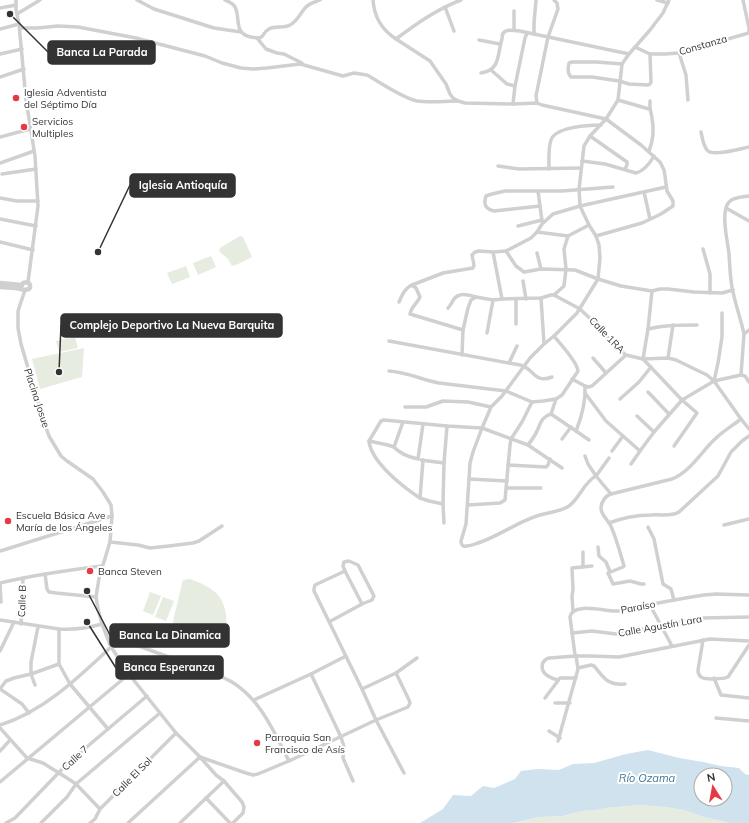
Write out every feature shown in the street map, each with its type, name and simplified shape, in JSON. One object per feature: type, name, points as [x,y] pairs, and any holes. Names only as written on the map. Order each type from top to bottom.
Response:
[{"type":"street","points":[[0,283],[29,289],[30,287],[28,282],[38,201],[36,169],[26,100],[16,0]]},
{"type":"street","points":[[17,14],[40,0]]},
{"type":"street","points":[[137,0],[161,12],[214,28],[241,32],[247,36],[257,38],[263,36],[269,29],[289,26],[298,18],[308,5],[320,0]]},
{"type":"street","points":[[225,0],[236,8],[241,32]]},
{"type":"street","points":[[374,0],[375,11],[381,26],[389,34],[430,61],[446,84],[450,94],[458,101],[465,103],[537,103],[606,119],[649,151],[660,162],[664,170],[666,191],[673,202],[673,206],[661,214],[642,223],[596,236]]},
{"type":"street","points":[[396,39],[438,11],[460,0]]},
{"type":"street","points":[[534,34],[536,0]]},
{"type":"street","points":[[537,103],[536,96],[548,37],[558,9],[557,3],[554,0]]},
{"type":"street","points":[[609,458],[576,500],[569,506],[561,510],[536,516],[491,538],[466,547],[462,546],[461,542],[466,524],[468,505],[470,463],[482,428],[492,407],[524,366],[544,344],[568,323],[580,309],[598,279],[600,258],[599,245],[596,236],[580,206],[579,189],[584,146],[590,136],[606,119],[618,100],[622,64],[663,13],[668,2],[657,0]]},
{"type":"street","points":[[743,0],[749,33]]},
{"type":"street","points":[[0,8],[16,5]]},
{"type":"street","points":[[445,7],[454,31]]},
{"type":"street","points":[[514,11],[514,30]]},
{"type":"street","points":[[0,29],[19,26],[37,28],[58,26],[78,27],[136,38],[205,56],[222,63],[241,68],[260,69],[295,64],[304,65],[343,76],[354,73],[367,75],[416,101],[458,101]]},
{"type":"street","points":[[481,73],[492,70],[496,65],[500,44],[505,31],[514,30],[629,54]]},
{"type":"street","points":[[512,104],[527,33]]},
{"type":"street","name":"Constanza","points":[[635,47],[650,54],[679,53],[749,33]]},
{"type":"street","points":[[257,38],[266,49],[284,54],[304,65]]},
{"type":"street","points":[[479,40],[500,44]]},
{"type":"street","points":[[0,54],[22,49]]},
{"type":"street","points":[[679,53],[686,75],[688,100]]},
{"type":"street","points":[[622,64],[572,62],[568,70],[571,77],[592,77],[629,84],[648,85],[650,84],[650,54]]},
{"type":"street","points":[[0,77],[24,69]]},
{"type":"street","points":[[492,70],[507,84],[515,86]]},
{"type":"street","points":[[618,100],[649,109]]},
{"type":"street","points":[[649,151],[653,129],[652,117],[649,109],[650,101]]},
{"type":"street","points":[[549,169],[549,146],[551,139],[555,134],[577,127],[601,125]]},
{"type":"street","points":[[0,137],[30,129]]},
{"type":"street","points":[[701,132],[706,149],[710,152],[716,153],[749,147]]},
{"type":"street","points":[[590,136],[627,162],[625,169]]},
{"type":"street","points":[[0,163],[34,151]]},
{"type":"street","points":[[582,161],[605,164],[636,173],[640,172],[654,156]]},
{"type":"street","points":[[498,166],[520,169],[581,168]]},
{"type":"street","points":[[2,174],[36,169]]},
{"type":"street","points":[[540,206],[494,211],[489,210],[485,206],[484,200],[486,196],[505,191],[562,191],[613,187]]},
{"type":"street","points":[[518,226],[542,222],[553,214],[580,206],[666,187]]},
{"type":"street","points":[[399,302],[405,290],[412,285],[443,273],[468,270],[472,268],[474,265],[472,255],[475,252],[506,251],[531,238],[537,232],[542,222],[538,191]]},
{"type":"street","points":[[644,192],[650,219]]},
{"type":"street","points":[[741,374],[744,334],[732,290],[726,230],[726,208],[728,203],[732,200],[749,196]]},
{"type":"street","points":[[0,198],[18,201],[38,201]]},
{"type":"street","points":[[726,208],[749,221]]},
{"type":"street","points":[[0,219],[36,226]]},
{"type":"street","points":[[537,232],[568,236],[589,225]]},
{"type":"street","points":[[448,308],[455,299],[464,294],[493,300],[502,298],[541,298],[554,295],[564,286],[566,269],[564,249],[568,236]]},
{"type":"street","points":[[0,242],[33,250]]},
{"type":"street","points":[[704,249],[710,274],[710,292]]},
{"type":"street","points":[[506,251],[516,266],[522,271],[526,272],[541,269],[577,270],[598,279],[621,286],[652,291],[668,289],[722,293],[732,290]]},
{"type":"street","points":[[493,252],[502,298]]},
{"type":"street","points":[[536,253],[541,269]]},
{"type":"street","points":[[523,281],[526,298]]},
{"type":"street","points":[[23,288],[23,283],[28,282]]},
{"type":"street","points":[[412,285],[420,297],[410,314],[463,330]]},
{"type":"street","points":[[0,287],[23,288]]},
{"type":"street","name":"Placina Josue","points":[[23,288],[18,311],[18,328],[21,344],[44,422],[61,456],[93,479],[110,505],[112,516],[110,542],[102,566],[96,597],[102,624],[111,647],[129,674],[176,733],[216,775],[224,781],[242,802],[244,807],[243,813],[231,823]]},
{"type":"street","points":[[652,291],[643,359],[682,400],[697,413],[674,446]]},
{"type":"street","name":"Calle 1RA","points":[[554,295],[580,309],[598,325],[613,344],[626,355],[643,359],[668,358],[676,360],[707,375],[714,381],[740,419],[749,429]]},
{"type":"street","points":[[462,355],[463,330],[471,300],[476,297]]},
{"type":"street","points":[[541,298],[544,344]]},
{"type":"street","points":[[516,299],[516,324]]},
{"type":"street","points":[[488,333],[493,300]]},
{"type":"street","points":[[714,381],[722,337],[722,313]]},
{"type":"street","points":[[668,358],[673,325]]},
{"type":"street","points":[[648,329],[658,326],[697,325]]},
{"type":"street","points":[[744,334],[749,330]]},
{"type":"street","points":[[389,371],[405,373],[439,383],[506,391],[532,402],[548,401],[556,399],[562,395],[578,371],[578,368],[569,354],[554,336]]},
{"type":"street","points":[[389,341],[524,366],[540,378],[545,379],[552,377]]},
{"type":"street","points":[[509,363],[517,346]]},
{"type":"street","points":[[572,379],[585,386],[592,386],[626,355]]},
{"type":"street","points":[[593,358],[606,372]]},
{"type":"street","points":[[620,398],[636,385],[651,367]]},
{"type":"street","points":[[631,464],[654,432],[682,400],[714,381],[741,374],[745,376],[749,382]]},
{"type":"street","points":[[576,431],[582,414],[585,386]]},
{"type":"street","points":[[648,392],[669,414]]},
{"type":"street","points":[[585,393],[606,421],[640,451]]},
{"type":"street","points":[[528,445],[538,430],[539,424],[551,414],[556,399]]},
{"type":"street","points":[[405,406],[426,407],[443,402],[468,402],[492,407]]},
{"type":"street","points":[[468,505],[500,503],[505,500],[511,439],[532,402]]},
{"type":"street","points":[[551,414],[589,440]]},
{"type":"street","points":[[637,416],[654,432]]},
{"type":"street","points":[[610,572],[624,566],[619,548],[609,523],[603,515],[601,507],[608,495],[676,478],[688,469],[715,439],[740,419]]},
{"type":"street","points":[[443,504],[420,498],[406,489],[372,454],[369,441],[381,421],[384,420],[482,428],[528,445],[562,468]]},
{"type":"street","points":[[394,447],[403,422]]},
{"type":"street","points":[[418,459],[423,424]]},
{"type":"street","points":[[444,522],[444,463],[447,426]]},
{"type":"street","points":[[562,439],[571,427]]},
{"type":"street","points":[[612,450],[623,436]]},
{"type":"street","points":[[609,523],[639,516],[673,515],[679,512],[718,476],[731,452],[749,436]]},
{"type":"street","points":[[369,441],[394,447],[409,457],[444,463]]},
{"type":"street","points":[[585,456],[588,464],[596,476],[611,494]]},
{"type":"street","points":[[420,498],[423,460]]},
{"type":"street","points":[[508,465],[546,467],[550,460]]},
{"type":"street","points":[[469,479],[507,481]]},
{"type":"street","points":[[507,488],[541,488]]},
{"type":"street","points":[[0,552],[112,516]]},
{"type":"street","points":[[724,525],[749,519]]},
{"type":"street","points":[[110,542],[150,548],[193,543],[199,541],[222,526]]},
{"type":"street","points":[[648,527],[653,538],[663,584],[671,589],[674,600]]},
{"type":"street","points":[[598,547],[599,556],[606,562],[610,572],[608,573],[613,584],[630,581],[642,585],[644,584]]},
{"type":"street","points":[[583,552],[583,567]]},
{"type":"street","points":[[329,622],[372,600],[374,596],[358,565],[349,561],[344,562],[343,566],[345,571],[362,604]]},
{"type":"street","points":[[1,602],[0,583],[45,574],[102,566]]},
{"type":"street","points":[[549,731],[559,740],[578,668],[570,617],[573,611],[572,568],[592,566]]},
{"type":"street","points":[[345,571],[314,586],[314,591],[376,720],[404,773]]},
{"type":"street","points":[[45,574],[47,589],[49,592],[96,597]]},
{"type":"street","name":"Calle B","points":[[21,624],[23,578]]},
{"type":"street","name":"Paraíso","points":[[573,611],[594,608],[618,611],[714,594],[749,595]]},
{"type":"street","points":[[650,605],[672,646]]},
{"type":"street","name":"Calle Agustín Lara","points":[[572,633],[592,631],[616,634],[702,618],[749,617]]},
{"type":"street","points":[[0,620],[58,630],[91,628],[102,624]]},
{"type":"street","points":[[0,651],[14,622]]},
{"type":"street","points":[[35,686],[31,674],[31,662],[38,626]]},
{"type":"street","points":[[58,630],[59,664],[70,684],[108,729]]},
{"type":"street","points":[[106,634],[231,681],[254,700],[266,716],[289,761]]},
{"type":"street","points":[[558,680],[543,672],[543,661],[547,658],[575,655],[617,657],[713,639],[749,641]]},
{"type":"street","points":[[703,640],[698,670],[699,675],[702,678],[724,679],[728,677],[749,645]]},
{"type":"street","points":[[100,809],[76,784],[43,763],[27,758],[0,727],[29,713],[70,684],[111,647]]},
{"type":"street","points":[[254,700],[346,656]]},
{"type":"street","points":[[362,689],[396,673],[418,658]]},
{"type":"street","points":[[29,713],[22,704],[0,690],[6,681],[59,664]]},
{"type":"street","points":[[578,668],[591,665],[594,666],[608,682],[616,685],[625,684]]},
{"type":"street","points":[[128,823],[200,757],[253,775],[258,774],[408,707],[410,703],[409,700],[396,673]]},
{"type":"street","points":[[0,782],[129,674]]},
{"type":"street","points":[[311,674],[340,737],[344,747],[344,758],[354,781]]},
{"type":"street","points":[[545,698],[558,680],[562,677],[576,678]]},
{"type":"street","points":[[714,678],[720,695],[749,698]]},
{"type":"street","name":"Calle 7","points":[[6,823],[15,818],[69,762],[147,696]]},
{"type":"street","points":[[555,703],[570,703]]},
{"type":"street","points":[[41,823],[67,797],[76,784],[160,713]]},
{"type":"street","points":[[716,718],[749,721]]},
{"type":"street","name":"Calle El Sol","points":[[90,823],[95,819],[100,809],[176,733]]},
{"type":"street","points":[[0,751],[10,740]]},
{"type":"street","points":[[180,823],[224,781]]},
{"type":"street","points":[[206,798],[231,823]]},
{"type":"shaded area","points":[[240,236],[243,237],[252,257],[232,266],[228,259],[219,251],[220,248]]},
{"type":"shaded area","points":[[211,256],[216,267],[198,275],[193,263]]},
{"type":"shaded area","points":[[186,266],[190,277],[172,284],[167,273]]},
{"type":"shaded area","points":[[75,337],[78,348],[59,352],[56,341]]},
{"type":"shaded area","points":[[84,348],[82,377],[40,389],[32,359]]},
{"type":"shaded area","points":[[190,579],[203,584],[220,597],[226,616],[226,630],[223,643],[176,629],[174,627],[173,624],[183,580]]},
{"type":"shaded area","points":[[150,592],[161,596],[153,615],[143,611]]},
{"type":"shaded area","points":[[163,597],[174,601],[166,621],[155,617]]},
{"type":"shaded area","points":[[639,805],[684,810],[704,817],[730,823],[513,823],[539,817],[564,816],[583,811]]},
{"type":"water","name":"Río Ozama","points":[[648,750],[679,758],[730,767],[693,767],[693,807],[733,807],[733,767],[739,768],[745,774],[749,775],[749,823],[730,823],[704,817],[684,810],[639,805],[583,811],[563,816],[539,817],[513,823],[420,823],[443,809],[453,795],[471,796],[483,786],[494,788],[515,779],[521,771],[538,769],[559,770],[573,764],[594,763],[626,754]]},
{"type":"place","name":"Banca La Parada","points":[[10,14]]},
{"type":"place","name":"Iglesia Adventista del Séptimo Día","points":[[16,98]]},
{"type":"place","name":"Servicios Multiples","points":[[24,127]]},
{"type":"place","name":"Iglesia Antioquía","points":[[98,252]]},
{"type":"place","name":"Complejo Deportivo La Nueva Barquita","points":[[59,372]]},
{"type":"place","name":"Escuela Básica Ave María de los Ángeles","points":[[8,521]]},
{"type":"place","name":"Banca Steven","points":[[90,571]]},
{"type":"place","name":"Banca La Dinamica","points":[[87,591]]},
{"type":"place","name":"Banca Esperanza","points":[[87,622]]},
{"type":"place","name":"Parroquia San Francisco de Asís","points":[[257,743]]}]
